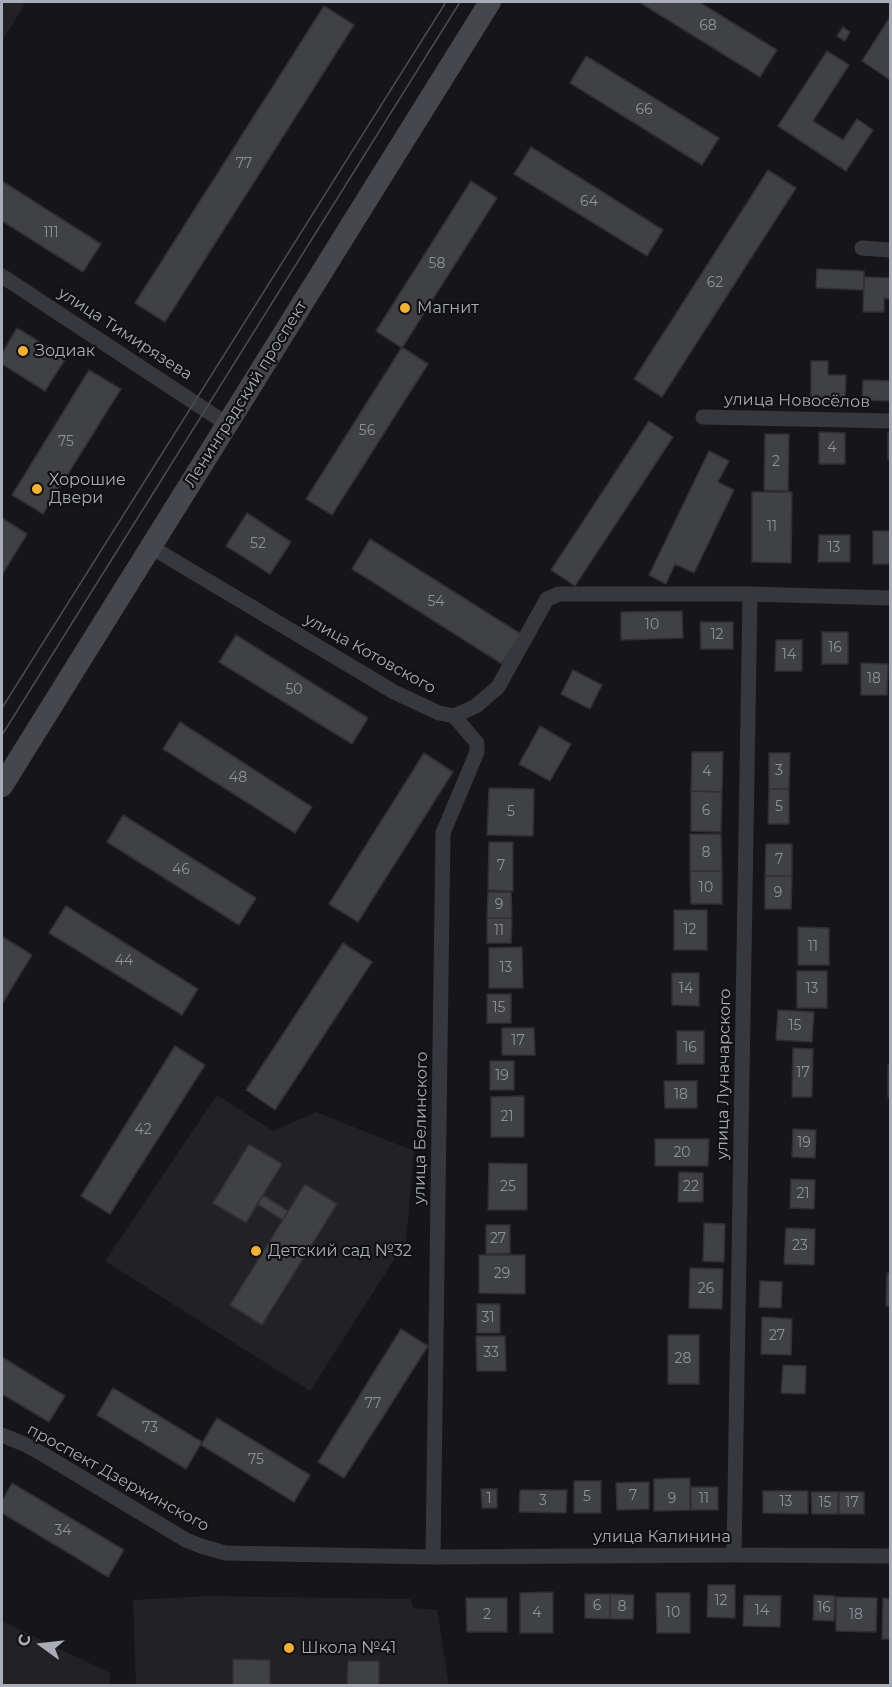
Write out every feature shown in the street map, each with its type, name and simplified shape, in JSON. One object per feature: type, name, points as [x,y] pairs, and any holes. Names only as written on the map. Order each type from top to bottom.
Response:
[{"type":"main road","name":"Ленинградский проспект","points":[[2,786],[490,2]]},
{"type":"street","points":[[862,248],[891,250]]},
{"type":"street","name":"улица Тимирязева","points":[[2,276],[227,424]]},
{"type":"street","name":"улица Новосёлов","points":[[703,417],[891,421]]},
{"type":"street","name":"улица Котовского","points":[[151,547],[394,692],[439,713],[454,716]]},
{"type":"street","points":[[454,716],[476,706],[498,687],[547,599],[558,594],[750,594],[891,598]]},
{"type":"street","name":"улица Луначарского","points":[[734,1555],[750,594]]},
{"type":"street","name":"улица Белинского","points":[[434,1557],[443,833],[477,752],[477,743],[454,716]]},
{"type":"street","name":"проспект Дзержинского","points":[[2,1436],[39,1452],[168,1530],[201,1546],[225,1553],[434,1557]]},
{"type":"street","name":"улица Калинина","points":[[434,1557],[891,1556]]},
{"type":"shaded area","points":[[2,2],[26,2],[2,41]]},
{"type":"shaded area","name":"Детский сад №32","points":[[217,1095],[273,1131],[316,1112],[414,1151],[406,1241],[310,1391],[105,1261]]},
{"type":"shaded area","name":"Школа №41","points":[[208,1596],[411,1599],[413,1608],[437,1610],[449,1685],[136,1685],[133,1600]]},
{"type":"shaded area","points":[[2,1621],[110,1673],[110,1685],[2,1685]]},
{"type":"building","points":[[639,2],[699,2],[777,50],[760,77]]},
{"type":"building","points":[[324,6],[354,25],[165,322],[135,303]]},
{"type":"building","points":[[890,17],[890,80],[862,61]]},
{"type":"building","points":[[843,27],[850,32],[845,41],[837,36]]},
{"type":"building","points":[[827,51],[849,65],[813,121],[843,140],[857,119],[873,130],[846,171],[778,126]]},
{"type":"building","points":[[586,56],[719,138],[702,165],[570,83]]},
{"type":"building","points":[[531,147],[663,230],[647,256],[514,174]]},
{"type":"building","points":[[768,170],[796,188],[662,397],[634,379]]},
{"type":"building","points":[[2,181],[101,244],[83,272],[2,221]]},
{"type":"building","points":[[471,181],[497,198],[402,348],[376,331]]},
{"type":"building","points":[[817,269],[864,271],[864,290],[816,288]]},
{"type":"building","points":[[864,277],[890,278],[890,299],[884,298],[884,312],[863,312]]},
{"type":"building","points":[[17,328],[66,358],[45,391],[2,364],[2,353]]},
{"type":"building","points":[[402,347],[428,364],[332,515],[306,499]]},
{"type":"building","points":[[811,361],[828,361],[828,375],[846,375],[845,402],[811,402]]},
{"type":"building","points":[[89,370],[121,389],[43,514],[12,495]]},
{"type":"building","points":[[863,380],[890,381],[890,401],[862,400]]},
{"type":"building","points":[[649,421],[673,437],[575,586],[551,570]]},
{"type":"building","points":[[819,432],[845,433],[845,464],[819,464]]},
{"type":"building","points":[[888,432],[890,432],[890,459],[888,459]]},
{"type":"building","points":[[765,434],[789,434],[788,491],[764,490]]},
{"type":"building","points":[[709,451],[729,461],[718,482],[734,490],[694,573],[675,564],[666,584],[649,575]]},
{"type":"building","points":[[752,492],[792,492],[791,563],[752,562]]},
{"type":"building","points":[[247,513],[291,542],[270,574],[226,546]]},
{"type":"building","points":[[2,518],[27,534],[2,575]]},
{"type":"building","points":[[873,531],[890,531],[890,564],[873,564]]},
{"type":"building","points":[[819,535],[850,535],[850,562],[818,562]]},
{"type":"building","points":[[370,539],[521,634],[502,664],[352,569]]},
{"type":"building","points":[[682,611],[683,638],[621,640],[621,612]]},
{"type":"building","points":[[700,622],[733,622],[733,649],[701,649]]},
{"type":"building","points":[[822,632],[848,632],[848,664],[822,664]]},
{"type":"building","points":[[236,635],[368,718],[352,744],[219,662]]},
{"type":"building","points":[[776,640],[802,640],[802,671],[775,671]]},
{"type":"building","points":[[861,663],[888,664],[887,695],[861,695]]},
{"type":"building","points":[[573,670],[602,685],[590,709],[561,694]]},
{"type":"building","points":[[180,722],[312,807],[295,833],[163,749]]},
{"type":"building","points":[[540,726],[571,744],[550,781],[519,764]]},
{"type":"building","points":[[692,752],[723,752],[722,792],[691,791]]},
{"type":"building","points":[[424,753],[453,772],[358,922],[329,904]]},
{"type":"building","points":[[769,753],[790,753],[789,789],[769,789]]},
{"type":"building","points":[[489,788],[534,789],[533,836],[487,835]]},
{"type":"building","points":[[769,789],[789,789],[789,824],[768,824]]},
{"type":"building","points":[[691,791],[722,792],[721,832],[691,831]]},
{"type":"building","points":[[123,815],[256,898],[239,925],[107,842]]},
{"type":"building","points":[[690,834],[721,834],[722,871],[690,871]]},
{"type":"building","points":[[489,842],[513,842],[513,891],[488,890]]},
{"type":"building","points":[[766,844],[792,844],[792,876],[765,876]]},
{"type":"building","points":[[690,871],[722,871],[722,904],[691,904]]},
{"type":"building","points":[[765,876],[792,876],[791,909],[765,909]]},
{"type":"building","points":[[488,892],[511,892],[512,918],[487,918]]},
{"type":"building","points":[[66,906],[198,989],[182,1015],[49,933]]},
{"type":"building","points":[[674,910],[707,910],[707,950],[674,950]]},
{"type":"building","points":[[487,918],[512,918],[511,943],[487,943]]},
{"type":"building","points":[[798,927],[829,928],[829,965],[798,965]]},
{"type":"building","points":[[3,937],[32,955],[2,1004],[2,940]]},
{"type":"building","points":[[343,943],[372,962],[275,1110],[246,1090]]},
{"type":"building","points":[[522,947],[523,988],[489,988],[489,948]]},
{"type":"building","points":[[797,971],[827,971],[827,1008],[797,1008]]},
{"type":"building","points":[[672,973],[699,973],[699,1006],[672,1005]]},
{"type":"building","points":[[487,994],[511,994],[511,1023],[487,1023]]},
{"type":"building","points":[[778,1010],[814,1012],[812,1042],[776,1040]]},
{"type":"building","points":[[502,1028],[534,1028],[535,1055],[502,1055]]},
{"type":"building","points":[[677,1031],[704,1031],[704,1064],[677,1064]]},
{"type":"building","points":[[175,1046],[205,1065],[110,1214],[81,1196]]},
{"type":"building","points":[[793,1048],[813,1049],[812,1097],[792,1097]]},
{"type":"building","points":[[490,1061],[514,1061],[514,1090],[490,1090]]},
{"type":"building","points":[[888,1065],[890,1065],[890,1097],[888,1097]]},
{"type":"building","points":[[664,1081],[697,1081],[697,1108],[665,1108]]},
{"type":"building","points":[[524,1096],[524,1137],[491,1137],[491,1097]]},
{"type":"building","points":[[793,1129],[816,1130],[815,1158],[792,1157]]},
{"type":"building","points":[[655,1139],[709,1139],[708,1166],[655,1166]]},
{"type":"building","points":[[249,1144],[282,1164],[246,1223],[213,1203]]},
{"type":"building","points":[[489,1163],[527,1164],[527,1210],[488,1210]]},
{"type":"building","points":[[679,1172],[703,1173],[703,1202],[678,1202]]},
{"type":"building","points":[[791,1179],[815,1180],[814,1209],[790,1208]]},
{"type":"building","points":[[305,1184],[337,1204],[262,1325],[230,1305]]},
{"type":"building","points":[[263,1195],[288,1211],[283,1220],[257,1204]]},
{"type":"building","points":[[704,1223],[725,1224],[724,1262],[703,1261]]},
{"type":"building","points":[[486,1225],[510,1225],[510,1253],[486,1254]]},
{"type":"building","points":[[786,1228],[815,1229],[814,1265],[784,1264]]},
{"type":"building","points":[[479,1255],[525,1255],[525,1294],[479,1293]]},
{"type":"building","points":[[690,1268],[723,1269],[722,1309],[689,1308]]},
{"type":"building","points":[[887,1273],[890,1273],[890,1306],[886,1306]]},
{"type":"building","points":[[760,1281],[782,1282],[781,1308],[759,1307]]},
{"type":"building","points":[[477,1304],[500,1304],[500,1333],[477,1333]]},
{"type":"building","points":[[762,1317],[792,1319],[791,1355],[761,1354]]},
{"type":"building","points":[[401,1329],[428,1346],[344,1478],[318,1462]]},
{"type":"building","points":[[668,1335],[699,1335],[699,1384],[668,1384]]},
{"type":"building","points":[[476,1336],[505,1336],[506,1371],[477,1371]]},
{"type":"building","points":[[2,1357],[65,1396],[49,1422],[2,1394]]},
{"type":"building","points":[[783,1365],[806,1366],[805,1394],[781,1393]]},
{"type":"building","points":[[113,1388],[202,1442],[186,1469],[97,1415]]},
{"type":"building","points":[[217,1418],[310,1475],[294,1502],[201,1445]]},
{"type":"building","points":[[690,1478],[690,1510],[654,1511],[654,1479]]},
{"type":"building","points":[[574,1481],[601,1481],[601,1513],[574,1513]]},
{"type":"building","points":[[649,1482],[649,1509],[617,1510],[616,1483]]},
{"type":"building","points":[[12,1483],[124,1550],[108,1577],[2,1513],[2,1501]]},
{"type":"building","points":[[691,1487],[718,1487],[718,1510],[691,1510]]},
{"type":"building","points":[[481,1489],[497,1489],[497,1508],[482,1508]]},
{"type":"building","points":[[520,1490],[567,1490],[566,1513],[519,1512]]},
{"type":"building","points":[[763,1491],[808,1491],[808,1514],[763,1513]]},
{"type":"building","points":[[811,1492],[838,1492],[838,1514],[812,1514]]},
{"type":"building","points":[[839,1492],[864,1492],[864,1514],[839,1514]]},
{"type":"building","points":[[708,1585],[735,1585],[735,1618],[707,1617]]},
{"type":"building","points":[[553,1592],[553,1633],[520,1633],[520,1593]]},
{"type":"building","points":[[656,1593],[690,1593],[690,1633],[657,1633]]},
{"type":"building","points":[[585,1594],[610,1594],[610,1619],[585,1618]]},
{"type":"building","points":[[610,1594],[634,1595],[633,1619],[610,1619]]},
{"type":"building","points":[[744,1595],[781,1596],[780,1627],[743,1626]]},
{"type":"building","points":[[814,1595],[835,1596],[834,1621],[813,1620]]},
{"type":"building","points":[[836,1597],[877,1598],[876,1632],[836,1631]]},
{"type":"building","points":[[466,1598],[507,1598],[507,1632],[467,1632]]},
{"type":"building","points":[[883,1598],[890,1599],[890,1639],[882,1639]]},
{"type":"building","points":[[233,1659],[270,1660],[270,1686],[233,1686]]},
{"type":"building","points":[[348,1661],[379,1661],[379,1686],[347,1686]]},
{"type":"tram line","points":[[2,708],[446,2]]},
{"type":"tram line","points":[[2,735],[460,2]]},
{"type":"place","name":"Магнит","points":[[405,308]]},
{"type":"place","name":"Зодиак","points":[[23,351]]},
{"type":"place","name":"Хорошие Двери","points":[[37,489]]},
{"type":"place","name":"Детский сад №32","points":[[256,1251]]},
{"type":"place","name":"Школа №41","points":[[289,1648]]}]
